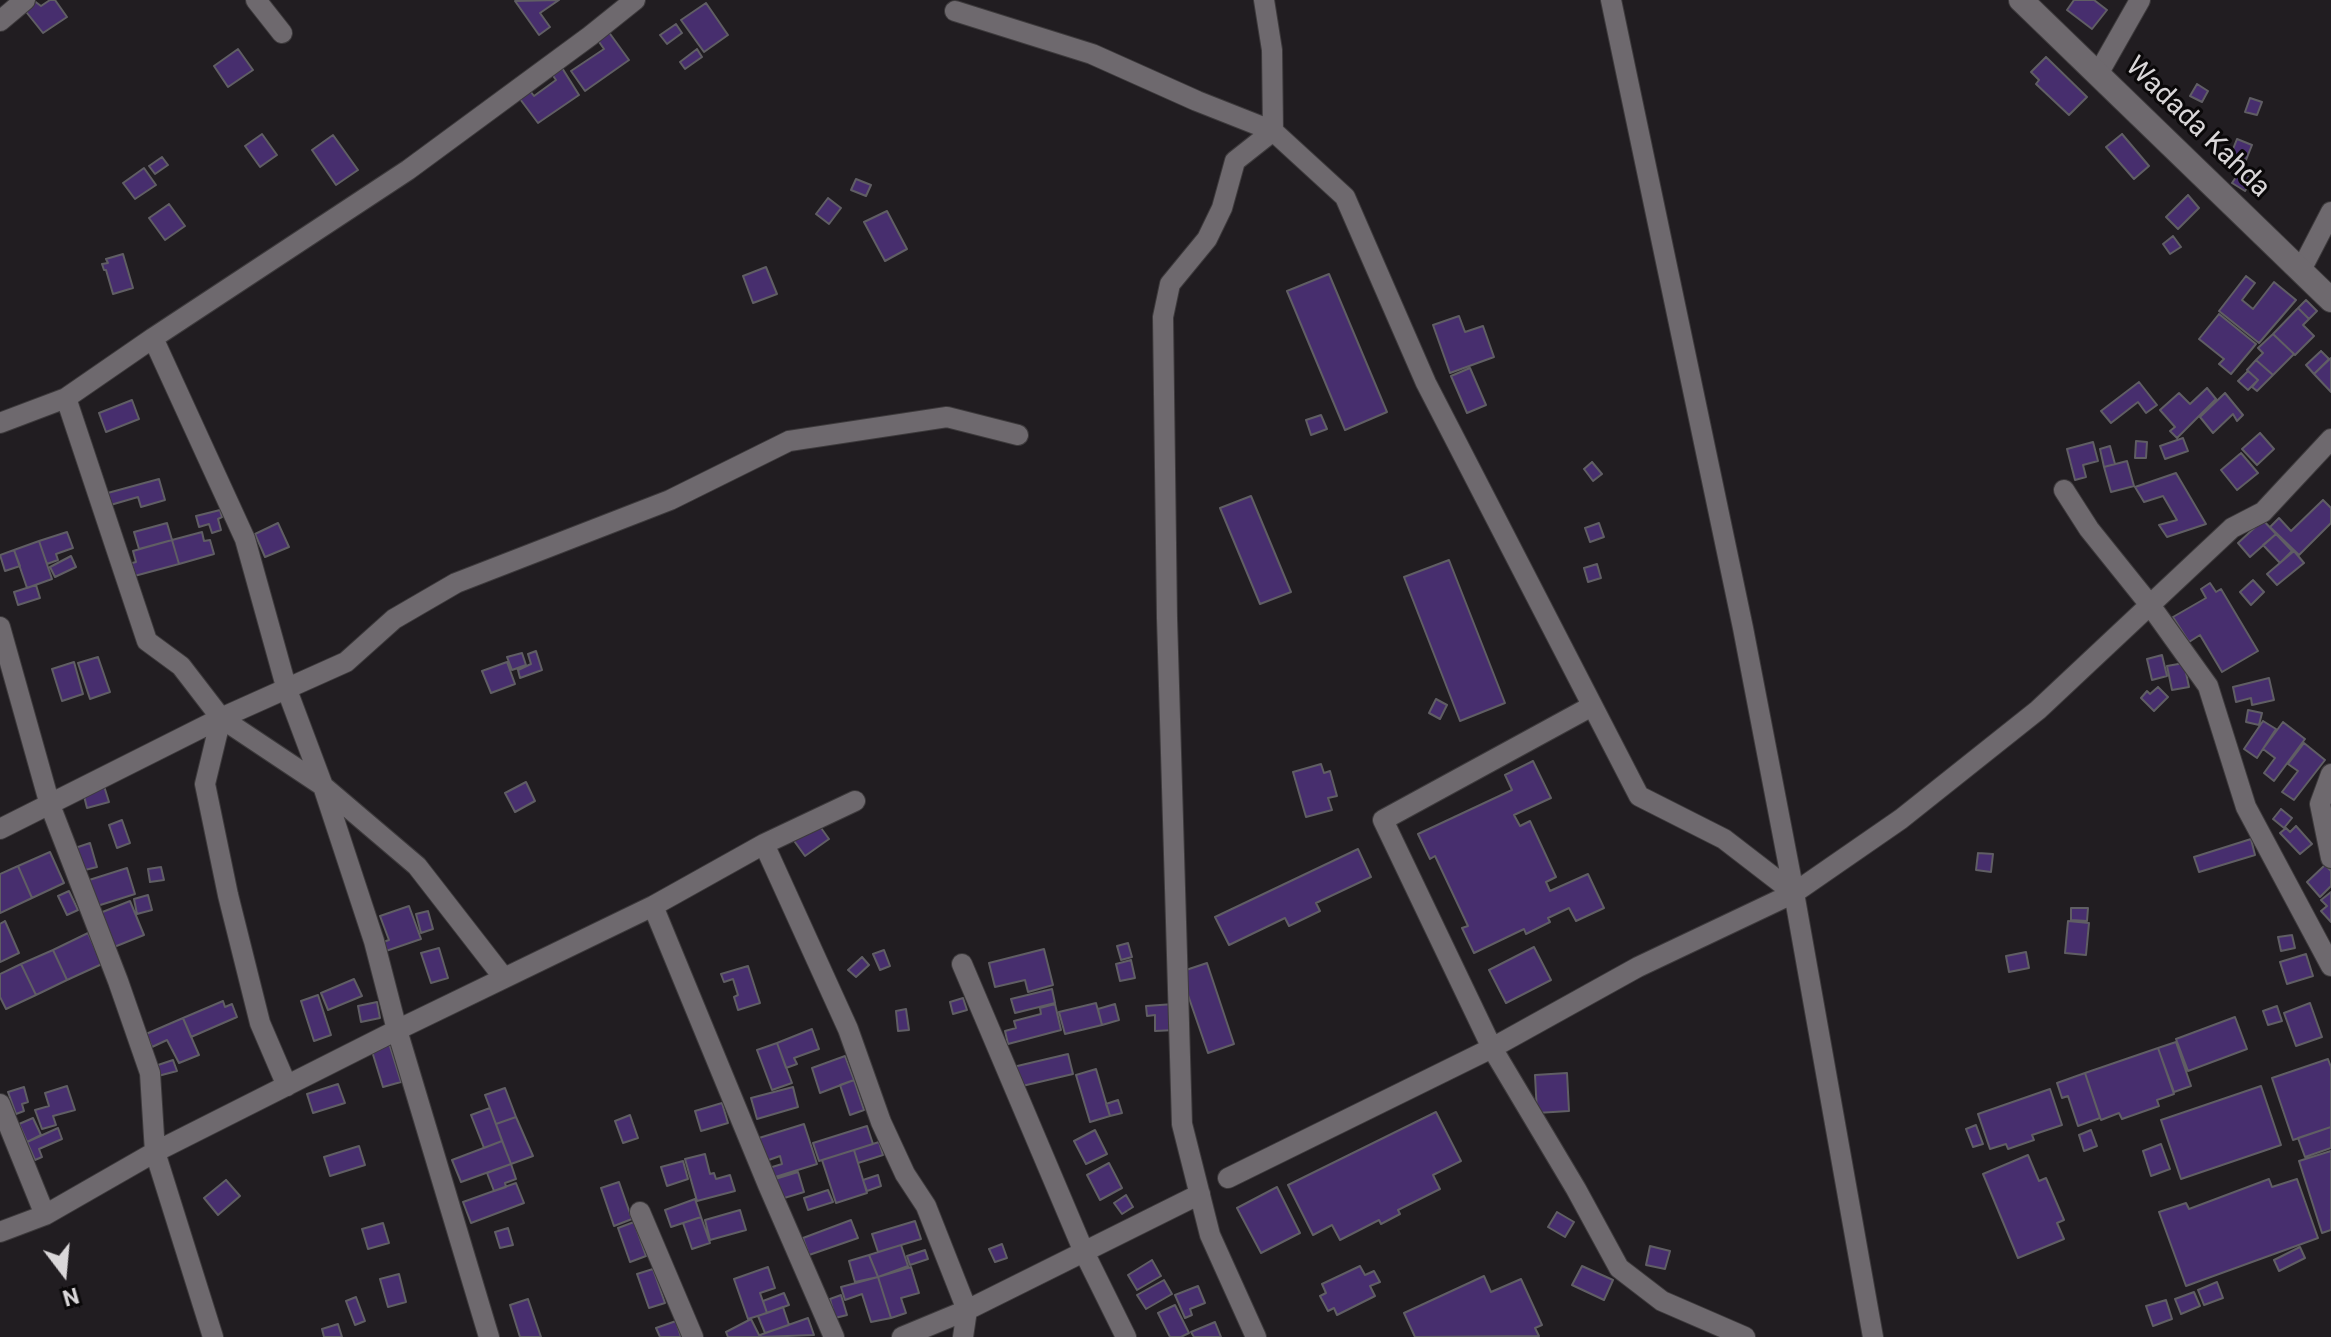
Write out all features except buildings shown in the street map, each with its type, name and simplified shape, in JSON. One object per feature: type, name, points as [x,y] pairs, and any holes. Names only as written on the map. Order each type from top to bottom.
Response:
[{"type":"main road","name":"Wadada Kahda","points":[[2021,0],[2331,300]]},
{"type":"street","points":[[0,21],[25,0]]},
{"type":"street","points":[[256,0],[282,33]]},
{"type":"street","points":[[0,423],[66,398],[408,170],[635,0]]},
{"type":"street","points":[[1264,0],[1272,50],[1273,131]]},
{"type":"street","points":[[1611,0],[1743,628],[1873,1337]]},
{"type":"street","points":[[2098,74],[2140,0]]},
{"type":"street","points":[[955,11],[1092,54],[1273,131],[1345,197],[1426,383],[1639,796],[1724,839],[1794,893]]},
{"type":"street","points":[[1256,1337],[1210,1235],[1182,1124],[1167,618],[1163,317],[1170,284],[1207,239],[1222,208],[1235,161],[1273,131]]},
{"type":"street","points":[[2301,270],[2331,212]]},
{"type":"street","points":[[153,338],[245,539],[287,690],[323,786],[374,941],[397,1030],[489,1337]]},
{"type":"street","points":[[66,398],[147,641],[181,666],[221,718],[323,786],[417,866],[504,978]]},
{"type":"street","points":[[0,829],[221,718],[346,662],[394,619],[456,583],[670,500],[789,441],[947,417],[1018,435]]},
{"type":"street","points":[[1228,1178],[1492,1048],[1638,967],[1794,893],[1901,819],[2038,710],[2232,528],[2263,512],[2331,439]]},
{"type":"street","points":[[2064,490],[2089,529],[2150,605],[2208,686],[2246,807],[2331,966]]},
{"type":"street","points":[[0,627],[50,805],[150,1073],[155,1152],[213,1337]]},
{"type":"street","points":[[1592,706],[1383,820],[1492,1048],[1619,1268],[1662,1301],[1745,1337]]},
{"type":"street","points":[[221,718],[205,784],[228,895],[260,1023],[287,1086]]},
{"type":"street","points":[[2331,774],[2320,804],[2331,858]]},
{"type":"street","points":[[0,1232],[45,1215],[155,1152],[653,906],[764,844],[855,801]]},
{"type":"street","points":[[764,844],[848,1029],[881,1122],[905,1174],[926,1206],[967,1310],[963,1337]]},
{"type":"street","points":[[653,906],[834,1337]]},
{"type":"street","points":[[962,964],[1084,1252],[1126,1337]]},
{"type":"street","points":[[0,1104],[45,1215]]},
{"type":"street","points":[[902,1337],[967,1310],[1200,1194]]},
{"type":"street","points":[[640,1212],[693,1337]]}]
